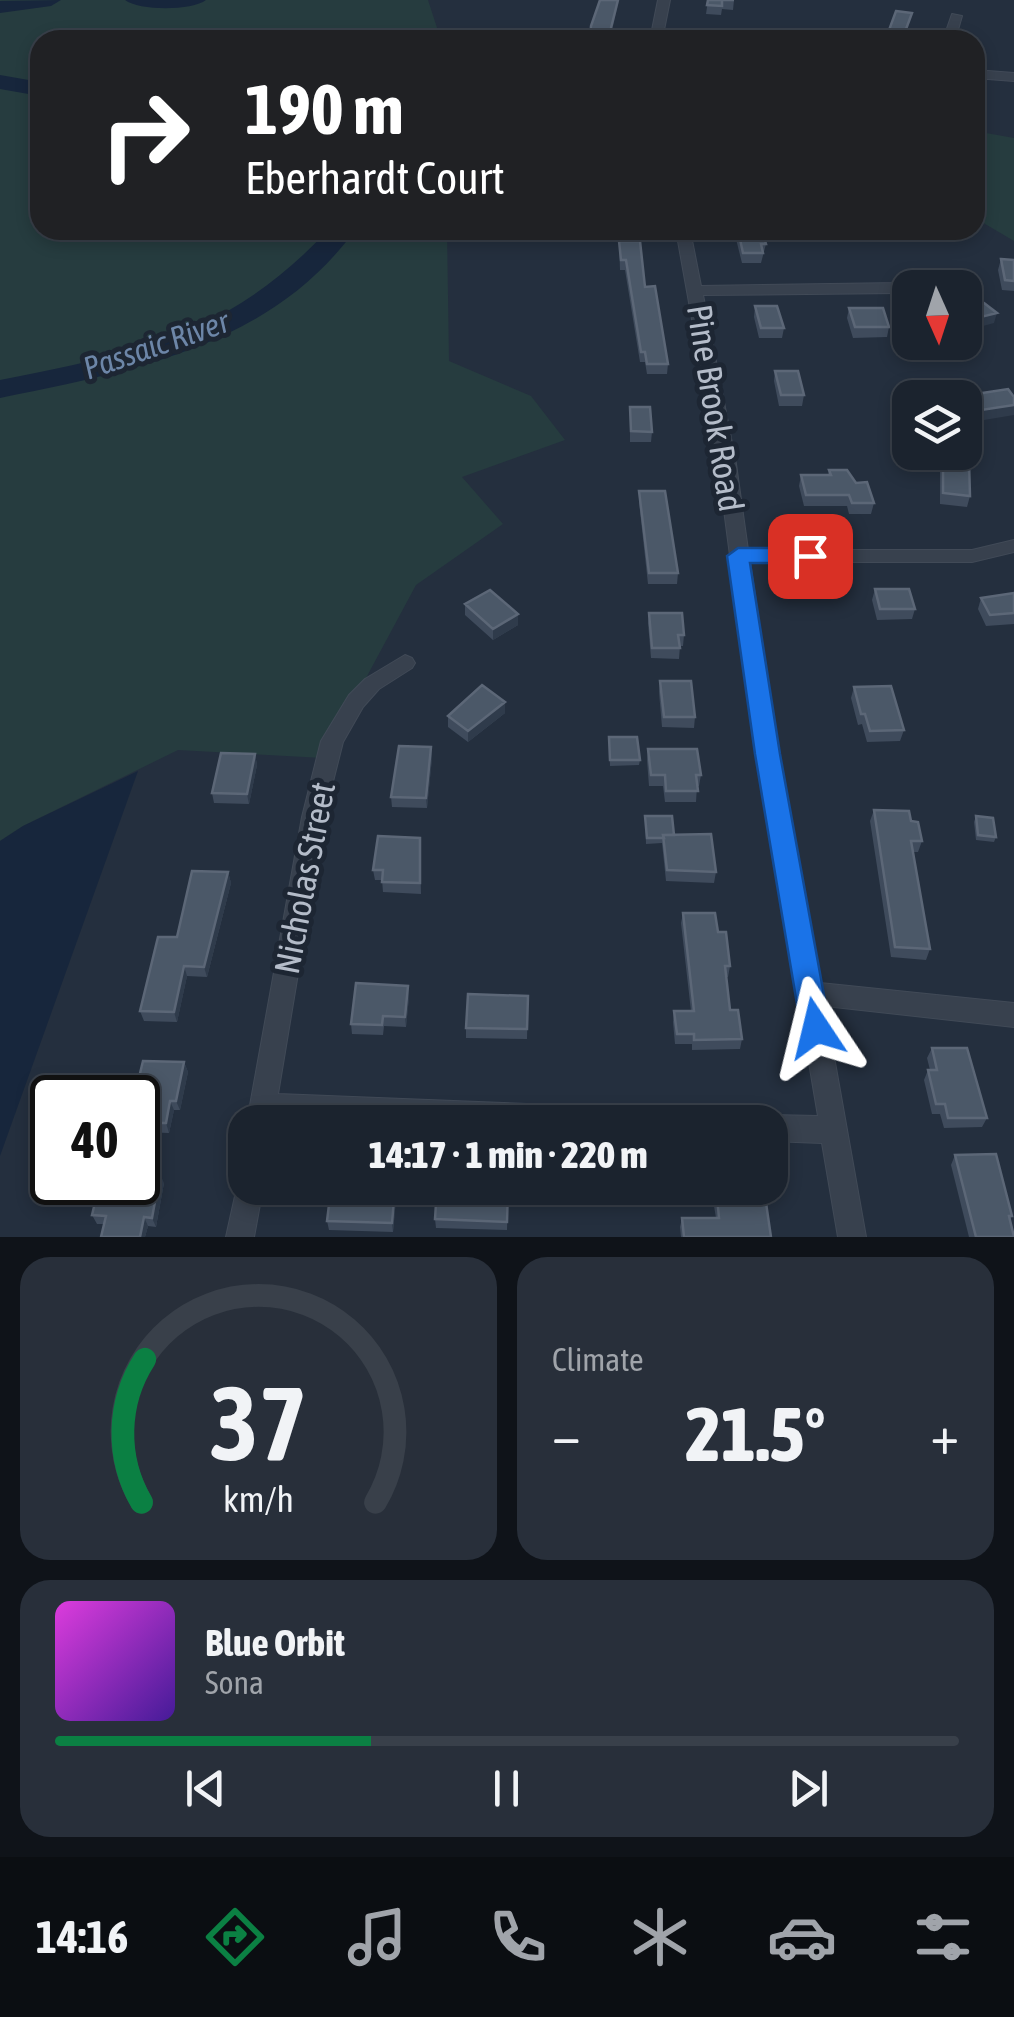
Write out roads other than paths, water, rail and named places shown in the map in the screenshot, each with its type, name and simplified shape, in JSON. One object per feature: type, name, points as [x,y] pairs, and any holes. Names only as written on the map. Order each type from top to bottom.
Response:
[{"type":"street","points":[[658,30],[664,0]]},
{"type":"street","points":[[952,30],[956,16]]},
{"type":"street","points":[[985,75],[1014,78]]},
{"type":"street","name":"Pine Brook Road","points":[[685,240],[727,464],[764,730],[852,1237]]},
{"type":"street","points":[[695,291],[892,288]]},
{"type":"street","points":[[738,556],[972,556],[1014,546]]},
{"type":"street","name":"Nicholas Street","points":[[264,1105],[313,816],[332,741],[364,692],[405,663]]},
{"type":"street","points":[[810,993],[1014,1014]]},
{"type":"street","points":[[788,1129],[834,1130]]},
{"type":"street","points":[[240,1237],[246,1205]]},
{"type":"water","points":[[138,771],[0,1156],[0,841]]},
{"type":"waterway","name":"Passaic River","points":[[0,7],[51,0]]},
{"type":"waterway","name":"Passaic River","points":[[135,0],[196,0]]},
{"type":"waterway","name":"Passaic River","points":[[0,82],[30,87]]},
{"type":"waterway","name":"Passaic River","points":[[0,389],[139,359],[192,342],[251,311],[332,240]]}]
